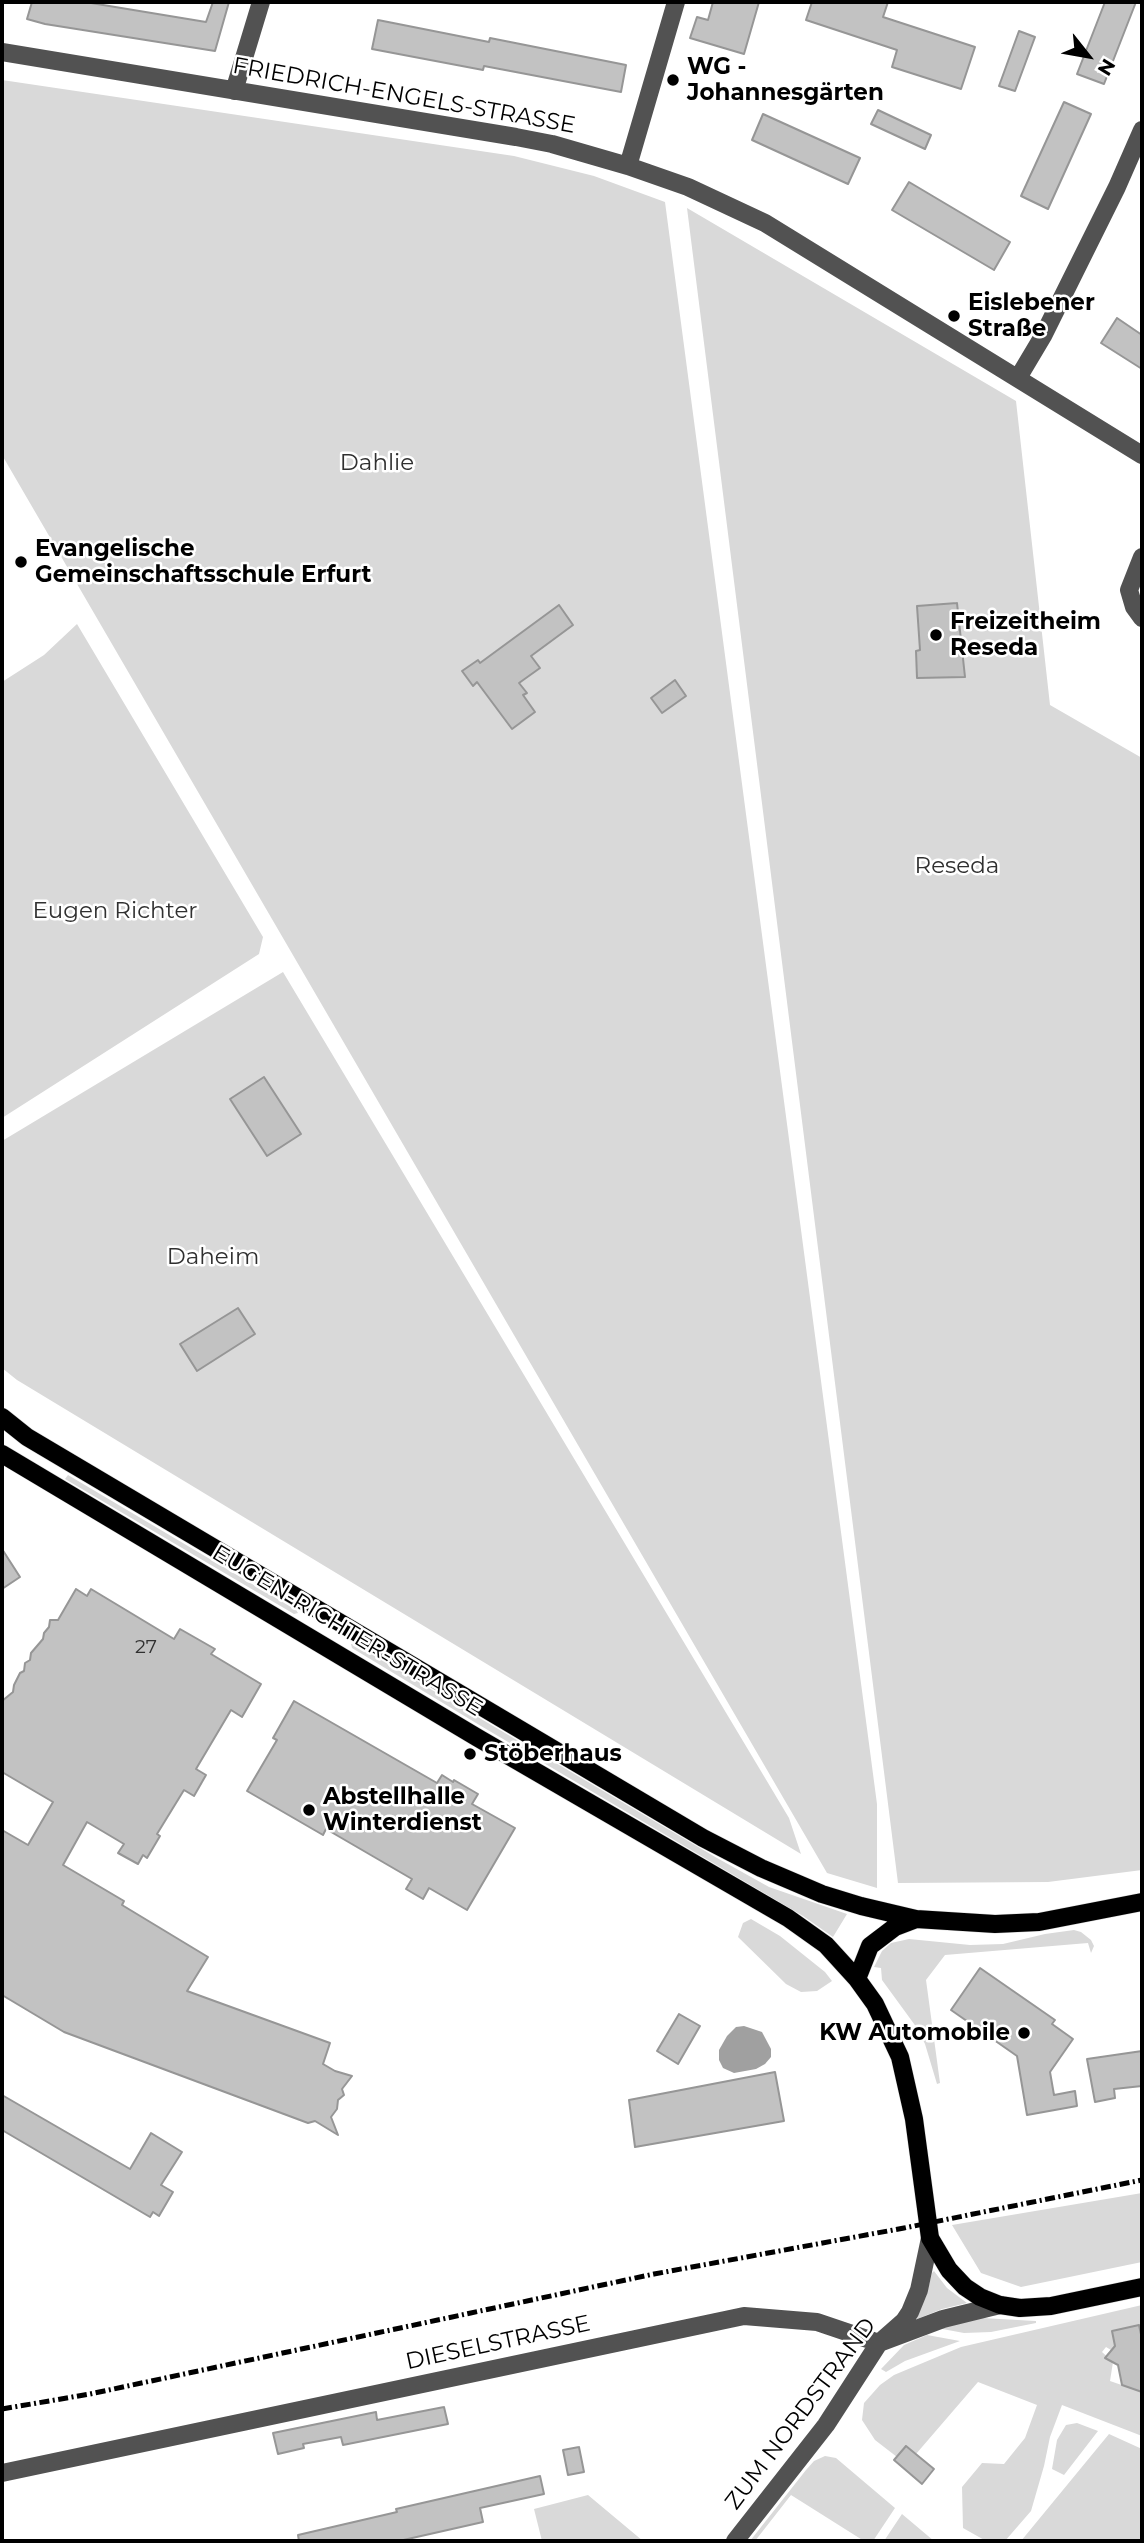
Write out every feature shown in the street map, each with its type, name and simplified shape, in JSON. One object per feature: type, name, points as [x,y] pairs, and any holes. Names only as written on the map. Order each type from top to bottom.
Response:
[{"type":"main road","name":"EUGEN-RICHTER-STRASSE","points":[[2,1417],[51,1451],[703,1838],[761,1868],[822,1894],[916,1919],[995,1924],[1039,1922],[1142,1902]]},
{"type":"main road","name":"EUGEN-RICHTER-STRASSE","points":[[2,1454],[478,1738],[788,1918],[826,1945],[857,1979],[875,2004],[900,2057],[914,2119],[929,2234]]},
{"type":"main road","points":[[857,1979],[870,1946],[895,1927],[916,1919]]},
{"type":"main road","points":[[929,2234],[949,2270],[965,2287],[1000,2305],[1020,2308],[1051,2306],[1142,2287]]},
{"type":"street","points":[[234,91],[261,2]]},
{"type":"street","points":[[628,166],[676,2]]},
{"type":"street","name":"FRIEDRICH-ENGELS-STRASSE","points":[[2,52],[552,144],[688,187],[765,223],[1142,455]]},
{"type":"street","points":[[1018,378],[1049,323],[1117,187],[1142,130]]},
{"type":"street","points":[[1142,557],[1129,590],[1134,607],[1142,618]]},
{"type":"street","name":"ZUM NORDSTRAND","points":[[735,2541],[826,2425],[879,2343],[904,2321],[910,2312],[919,2290],[929,2234]]},
{"type":"street","points":[[879,2343],[943,2319],[1000,2305]]},
{"type":"street","name":"DIESELSTRASSE","points":[[2,2473],[744,2316],[817,2322],[879,2343]]},
{"type":"green space","name":"Dahlie","points":[[2,80],[514,156],[594,176],[665,202],[877,1804],[877,1888],[827,1873],[2,455]]},
{"type":"green space","name":"Reseda","points":[[687,208],[1016,401],[1050,705],[1142,758],[1142,1870],[1048,1882],[898,1883]]},
{"type":"green space","name":"Eugen Richter","points":[[77,624],[263,937],[259,954],[2,1118],[2,682],[44,655]]},
{"type":"green space","name":"Daheim","points":[[283,972],[789,1818],[801,1854],[17,1380],[2,1368],[2,1141]]},
{"type":"green space","points":[[68,1475],[298,1613],[294,1614],[65,1479]]},
{"type":"green space","points":[[351,1644],[769,1887],[847,1914],[833,1937],[803,1916],[352,1648]]},
{"type":"green space","points":[[751,1919],[780,1936],[825,1972],[832,1981],[817,1991],[801,1992],[786,1984],[738,1937],[743,1923]]},
{"type":"green space","points":[[1074,1930],[1091,1940],[1094,1946],[1091,1953],[1088,1943],[945,1955],[926,1980],[940,2083],[937,2084],[925,2044],[917,2028],[882,1980],[881,1968],[874,1967],[882,1951],[891,1943],[909,1939],[970,1945],[1003,1944]]},
{"type":"green space","points":[[1142,2193],[1142,2262],[1021,2287],[981,2273],[952,2225]]},
{"type":"green space","points":[[934,2271],[947,2288],[967,2303],[917,2319],[915,2317],[926,2297]]},
{"type":"green space","points":[[1142,2305],[1142,2325],[1112,2331],[1116,2350],[1106,2347],[1102,2352],[1113,2362],[1110,2381],[1142,2392],[1142,2436],[1062,2405],[1050,2437],[1031,2511],[1005,2541],[986,2541],[963,2528],[962,2487],[982,2463],[1004,2464],[1025,2438],[1037,2405],[978,2382],[916,2454],[897,2457],[875,2440],[862,2420],[864,2403],[880,2385],[894,2375],[961,2347]]},
{"type":"green space","points":[[982,2318],[1036,2323],[991,2332],[964,2333],[937,2328]]},
{"type":"green space","points":[[927,2335],[960,2341],[905,2361],[886,2372],[881,2369],[904,2345]]},
{"type":"green space","points":[[1077,2423],[1098,2431],[1064,2475],[1052,2469],[1057,2440],[1066,2425]]},
{"type":"green space","points":[[1109,2434],[1142,2449],[1142,2541],[1021,2541]]},
{"type":"green space","points":[[825,2456],[836,2458],[895,2508],[873,2541],[864,2541],[791,2495],[755,2541],[750,2541],[806,2470],[814,2461]]},
{"type":"green space","points":[[588,2495],[643,2541],[542,2541],[534,2509]]},
{"type":"green space","points":[[902,2514],[934,2541],[884,2541]]},
{"type":"shaded area","points":[[744,2026],[762,2032],[771,2049],[771,2057],[756,2069],[734,2073],[723,2068],[719,2060],[719,2050],[736,2027]]},
{"type":"building","points":[[32,2],[85,2],[206,22],[213,2],[229,2],[215,51],[45,24],[27,19]]},
{"type":"building","points":[[713,2],[759,2],[744,54],[690,38],[697,17],[708,20]]},
{"type":"building","points":[[812,2],[888,2],[883,17],[975,47],[961,89],[892,67],[897,50],[806,20]]},
{"type":"building","points":[[1105,2],[1136,2],[1104,84],[1077,74]]},
{"type":"building","points":[[378,20],[489,42],[490,38],[626,65],[621,92],[484,66],[483,70],[372,49]]},
{"type":"building","points":[[1019,31],[1035,37],[1015,91],[999,86]]},
{"type":"building","points":[[1064,102],[1091,114],[1048,209],[1021,196]]},
{"type":"building","points":[[878,110],[931,135],[925,149],[871,124]]},
{"type":"building","points":[[763,114],[860,158],[848,184],[752,140]]},
{"type":"building","points":[[909,182],[1010,242],[994,270],[892,210]]},
{"type":"building","points":[[1117,318],[1142,335],[1142,369],[1101,343]]},
{"type":"building","points":[[957,603],[965,677],[917,678],[916,651],[920,650],[917,606]]},
{"type":"building","points":[[559,605],[573,625],[531,656],[540,668],[519,683],[527,693],[523,695],[535,712],[512,729],[477,682],[473,686],[462,671],[478,660],[480,663]]},
{"type":"building","points":[[675,680],[686,696],[662,713],[651,698]]},
{"type":"building","points":[[264,1077],[301,1134],[267,1156],[230,1099]]},
{"type":"building","points":[[238,1308],[255,1334],[197,1371],[180,1344]]},
{"type":"building","points":[[2,1549],[20,1577],[2,1589]]},
{"type":"building","points":[[76,1589],[87,1596],[91,1589],[174,1639],[180,1629],[215,1649],[211,1654],[261,1684],[242,1717],[231,1710],[196,1769],[206,1775],[194,1796],[184,1790],[157,1834],[160,1836],[147,1858],[143,1855],[138,1864],[118,1853],[124,1844],[87,1822],[63,1865],[124,1901],[122,1905],[208,1957],[187,1991],[330,2043],[323,2064],[352,2076],[342,2089],[344,2095],[338,2100],[337,2109],[331,2117],[338,2135],[315,2121],[308,2123],[64,2032],[2,1995],[2,1830],[28,1845],[53,1802],[2,1772],[2,1701],[13,1692],[20,1673],[24,1671],[25,1663],[30,1660],[31,1653],[43,1639],[50,1620],[58,1620]]},
{"type":"building","points":[[294,1701],[437,1783],[442,1775],[453,1782],[454,1780],[478,1794],[472,1804],[515,1828],[467,1910],[429,1888],[423,1899],[406,1889],[412,1879],[326,1829],[323,1835],[247,1791],[277,1740],[273,1738]]},
{"type":"building","points":[[980,1968],[1055,2020],[1052,2024],[1073,2039],[1050,2072],[1054,2095],[1075,2091],[1077,2106],[1027,2115],[1017,2056],[951,2010]]},
{"type":"building","points":[[679,2014],[700,2026],[678,2064],[657,2051]]},
{"type":"building","points":[[1142,2051],[1142,2086],[1114,2089],[1115,2098],[1095,2102],[1087,2059]]},
{"type":"building","points":[[775,2072],[784,2121],[635,2147],[629,2100]]},
{"type":"building","points":[[2,2095],[130,2169],[151,2133],[182,2152],[161,2185],[173,2192],[159,2216],[153,2212],[150,2217],[2,2130]]},
{"type":"building","points":[[1139,2325],[1142,2339],[1142,2392],[1122,2385],[1118,2365],[1105,2358],[1115,2346],[1112,2331]]},
{"type":"building","points":[[444,2407],[448,2424],[343,2445],[341,2437],[303,2444],[304,2448],[278,2454],[273,2433],[376,2412],[377,2420]]},
{"type":"building","points":[[906,2446],[934,2469],[922,2484],[894,2460]]},
{"type":"building","points":[[579,2447],[584,2472],[568,2475],[563,2450]]},
{"type":"building","points":[[540,2476],[544,2494],[480,2508],[483,2522],[399,2541],[299,2541],[298,2535]]},
{"type":"railway","points":[[2,2409],[90,2394],[654,2274],[904,2228],[1142,2180]]},
{"type":"place","name":"WG - Johannesgärten","points":[[673,80]]},
{"type":"place","name":"Eislebener Straße","points":[[954,316]]},
{"type":"place","name":"Evangelische Gemeinschaftsschule Erfurt","points":[[21,562]]},
{"type":"place","name":"Freizeitheim Reseda","points":[[936,635]]},
{"type":"place","name":"Stöberhaus","points":[[470,1754]]},
{"type":"place","name":"Abstellhalle Winterdienst","points":[[309,1810]]},
{"type":"place","name":"KW Automobile","points":[[1024,2033]]}]
